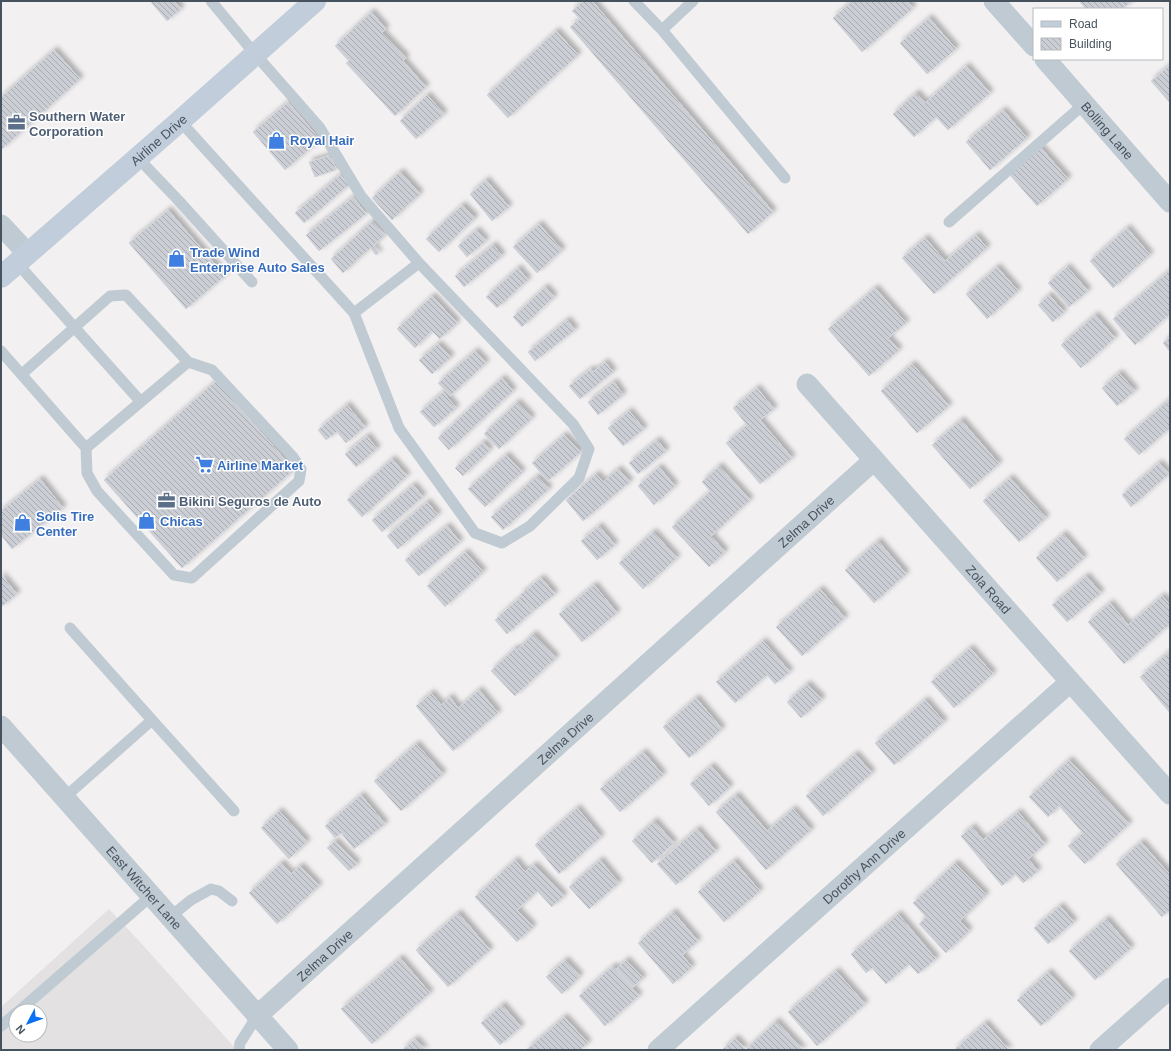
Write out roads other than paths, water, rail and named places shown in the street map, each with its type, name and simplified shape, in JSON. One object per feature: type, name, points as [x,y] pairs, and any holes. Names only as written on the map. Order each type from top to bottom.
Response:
[{"type":"main road","name":"Airline Drive","points":[[15,264],[180,122],[315,1]]},
{"type":"street","points":[[994,1],[1033,45]]},
{"type":"street","name":"Bolling Lane","points":[[1046,60],[1170,202]]},
{"type":"street","points":[[1,225],[15,264]]},
{"type":"street","name":"Zola Road","points":[[807,384],[1170,794]]},
{"type":"street","name":"Zelma Drive","points":[[257,1016],[874,460]]},
{"type":"street","name":"Dorothy Ann Drive","points":[[658,1050],[1070,682]]},
{"type":"street","name":"East Witcher Lane","points":[[1,726],[288,1050]]},
{"type":"street","points":[[1100,1050],[1170,988]]},
{"type":"lane","points":[[180,122],[354,313],[399,428],[475,533],[502,543],[530,526],[579,478],[589,449],[573,424],[419,263],[361,196],[320,128],[211,1]]},
{"type":"lane","points":[[634,1],[662,30],[785,178]]},
{"type":"lane","points":[[662,30],[693,1]]},
{"type":"lane","points":[[949,222],[1084,104]]},
{"type":"lane","points":[[138,158],[252,282]]},
{"type":"lane","points":[[354,313],[419,263]]},
{"type":"lane","points":[[15,264],[75,327],[141,402]]},
{"type":"lane","points":[[1,351],[86,448],[87,472],[97,491],[174,575],[192,578],[299,481],[301,469],[293,457],[212,370],[188,362],[126,295],[110,296],[22,374]]},
{"type":"lane","points":[[86,448],[188,362]]},
{"type":"lane","points":[[70,628],[234,811]]},
{"type":"lane","points":[[64,798],[152,720]]},
{"type":"lane","points":[[170,918],[192,900],[211,889],[219,892],[232,901]]},
{"type":"lane","points":[[28,1003],[151,896]]},
{"type":"lane","points":[[239,1050],[240,1043],[257,1016]]},
{"type":"place","name":"Southern Water Corporation","points":[[16,123]]},
{"type":"place","name":"Royal Hair","points":[[277,140]]},
{"type":"place","name":"Trade Wind Enterprise Auto Sales","points":[[177,259]]},
{"type":"place","name":"Airline Market","points":[[204,465]]},
{"type":"place","name":"Bikini Seguros de Auto","points":[[166,501]]},
{"type":"place","name":"Chicas","points":[[147,521]]},
{"type":"place","name":"Solis Tire Center","points":[[23,523]]}]
